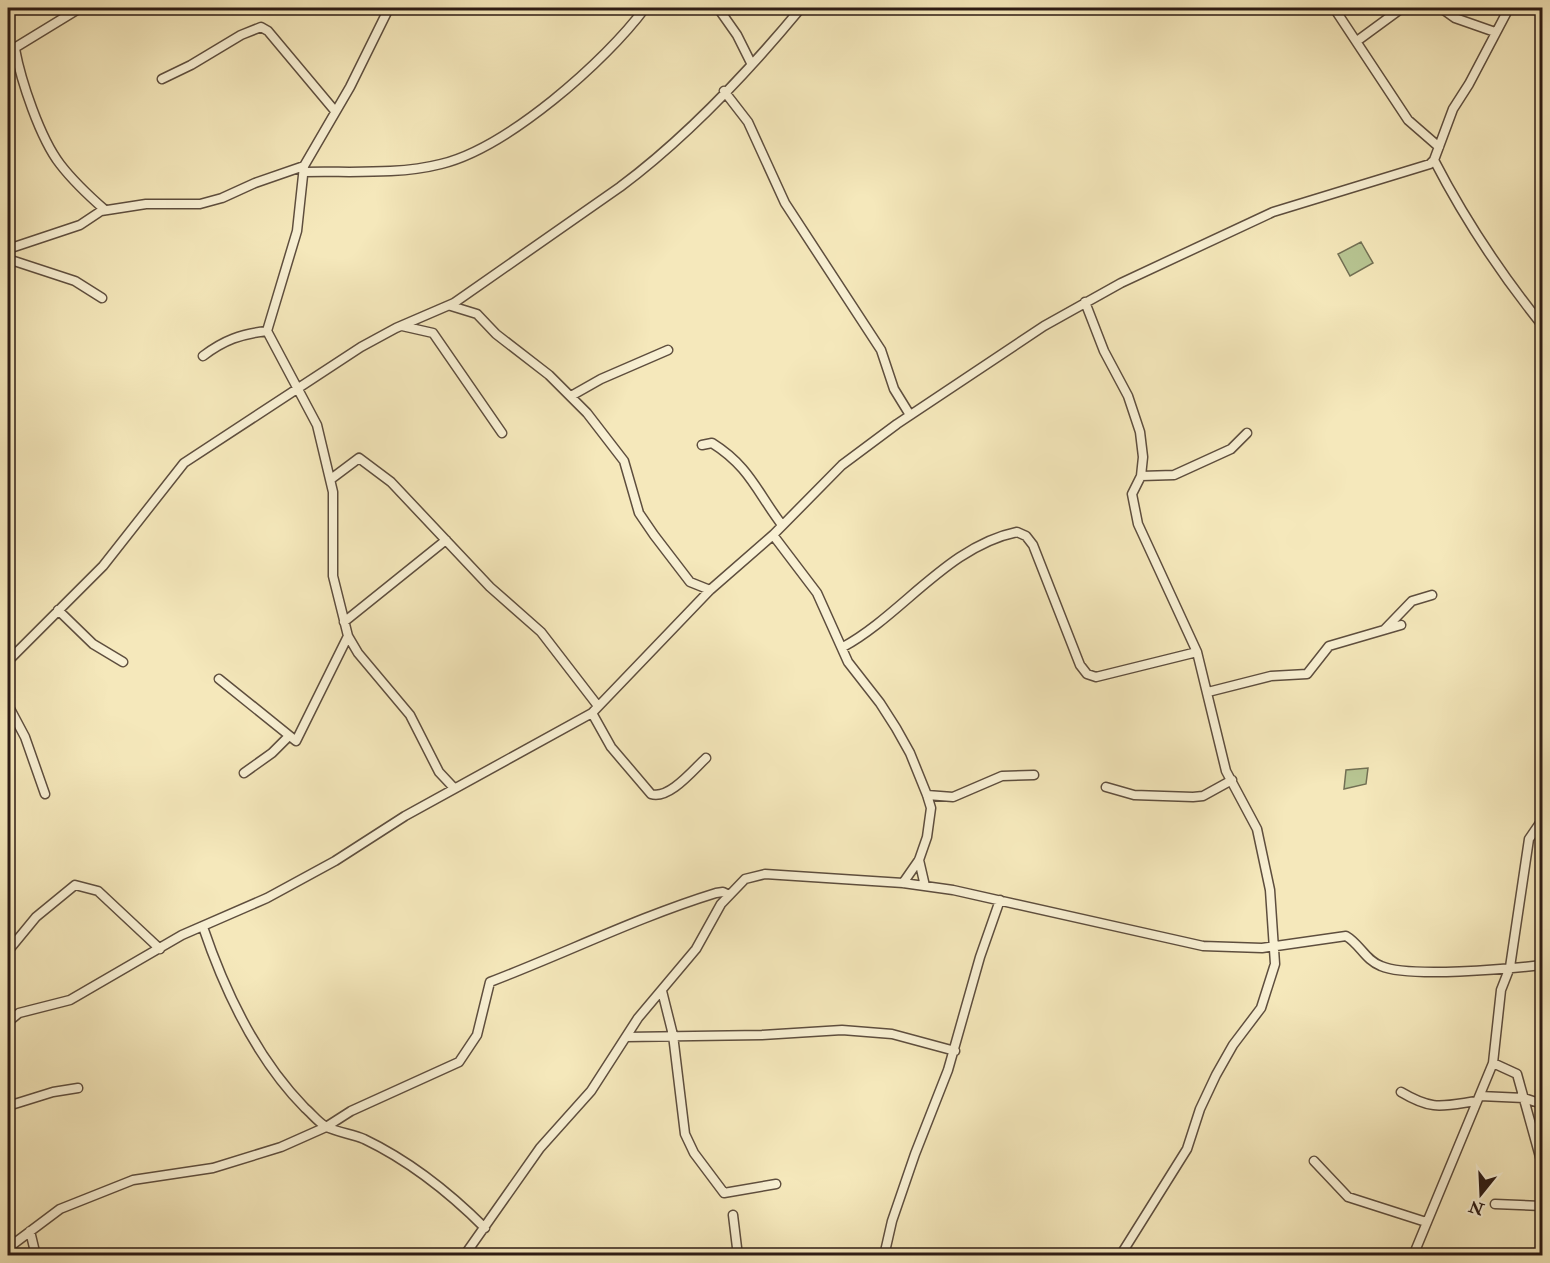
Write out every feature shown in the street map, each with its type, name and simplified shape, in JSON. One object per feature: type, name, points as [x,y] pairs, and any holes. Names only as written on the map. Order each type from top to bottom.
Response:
[{"type":"street","points":[[80,8],[11,50],[58,162],[82,190],[105,210]]},
{"type":"street","points":[[389,8],[377,36],[304,169],[297,231],[267,330],[317,425],[333,492],[333,576],[348,636],[358,653],[411,715],[439,772],[454,788]]},
{"type":"street","points":[[8,249],[80,225],[105,210],[146,204],[200,204],[304,169],[402,169],[458,159],[526,121],[593,66],[645,8]]},
{"type":"street","points":[[718,8],[737,35],[752,63]]},
{"type":"street","points":[[8,661],[103,566],[184,463],[361,347],[402,326],[451,306],[647,167],[752,63],[801,8]]},
{"type":"street","points":[[1334,8],[1358,41],[1408,120],[1439,147]]},
{"type":"street","points":[[1358,41],[1402,8]]},
{"type":"street","points":[[1442,8],[1455,18],[1495,32]]},
{"type":"street","points":[[1509,8],[1469,84],[1453,109],[1434,160],[1451,194],[1507,279],[1542,325]]},
{"type":"street","points":[[162,79],[192,65],[241,35],[261,27],[268,31],[335,111]]},
{"type":"street","points":[[724,91],[748,122],[785,203],[881,350],[894,389],[910,415]]},
{"type":"street","points":[[8,1022],[19,1013],[70,1000],[182,935],[267,898],[335,861],[454,788],[595,709],[710,590],[773,535],[842,465],[1006,349],[1121,283],[1273,212],[1344,192],[1434,160]]},
{"type":"street","points":[[8,259],[75,281],[102,298]]},
{"type":"street","points":[[1085,302],[1104,351],[1128,396],[1143,445],[1141,476],[1132,494],[1138,524],[1197,652],[1227,771],[1253,819],[1265,856],[1275,964],[1261,1008],[1227,1055],[1200,1109],[1187,1149],[1120,1256]]},
{"type":"street","points":[[451,306],[477,314],[571,396],[624,461],[639,513],[654,535],[690,582],[710,590]]},
{"type":"street","points":[[402,326],[432,333],[502,433]]},
{"type":"street","points":[[202,356],[219,344],[241,334],[267,330]]},
{"type":"street","points":[[571,396],[602,379],[668,350]]},
{"type":"street","points":[[1141,476],[1174,475],[1231,449],[1247,433]]},
{"type":"street","points":[[702,444],[712,443],[745,469],[765,502],[783,525]]},
{"type":"street","points":[[331,479],[359,458],[392,482],[490,587],[541,632],[595,709],[610,747],[651,794],[656,796],[669,791],[706,758]]},
{"type":"street","points":[[843,647],[873,629],[934,576],[991,540],[1017,532],[1026,536],[1033,544],[1080,665],[1087,674],[1096,677],[1197,652]]},
{"type":"street","points":[[773,535],[817,593],[848,662],[880,703],[905,745],[927,795],[931,808],[927,837],[919,860],[903,883]]},
{"type":"street","points":[[344,622],[446,540]]},
{"type":"street","points":[[1385,629],[1412,601],[1432,595]]},
{"type":"street","points":[[58,610],[93,644],[123,662]]},
{"type":"street","points":[[1208,692],[1271,676],[1307,674],[1329,646],[1401,625]]},
{"type":"street","points":[[219,679],[293,741],[298,740],[304,721],[348,636]]},
{"type":"street","points":[[8,705],[25,737],[45,794]]},
{"type":"street","points":[[244,773],[272,753],[288,737]]},
{"type":"street","points":[[927,795],[953,797],[1002,776],[1034,775]]},
{"type":"street","points":[[1106,787],[1134,795],[1193,797],[1203,796],[1232,780]]},
{"type":"street","points":[[1413,1256],[1492,1063],[1502,990],[1509,967],[1529,839],[1542,820]]},
{"type":"street","points":[[919,860],[925,886]]},
{"type":"street","points":[[464,1256],[540,1148],[591,1091],[638,1018],[696,949],[721,904],[744,879],[765,874],[925,886],[1000,900],[1192,944],[1273,946],[1346,936],[1355,941],[1365,955],[1381,966],[1393,969],[1441,971],[1542,965]]},
{"type":"street","points":[[8,951],[36,917],[75,885],[98,891],[160,949]]},
{"type":"street","points":[[8,1248],[60,1209],[133,1180],[213,1168],[281,1147],[326,1127],[351,1111],[459,1062],[477,1035],[490,982],[567,953],[666,910],[716,893],[723,892],[729,895]]},
{"type":"street","points":[[884,1256],[892,1221],[915,1154],[955,1051],[980,957],[1000,900]]},
{"type":"street","points":[[203,927],[216,967],[258,1048],[290,1092],[326,1127],[364,1140],[443,1188],[485,1228]]},
{"type":"street","points":[[662,991],[673,1035],[686,1134],[694,1153],[724,1193],[776,1184]]},
{"type":"street","points":[[626,1037],[762,1035],[842,1030],[892,1034],[955,1051]]},
{"type":"street","points":[[1492,1063],[1517,1074],[1542,1164]]},
{"type":"street","points":[[8,1106],[44,1094],[78,1088]]},
{"type":"street","points":[[1401,1092],[1423,1105],[1445,1106],[1479,1099],[1524,1098],[1542,1104]]},
{"type":"street","points":[[1314,1161],[1348,1197],[1426,1222]]},
{"type":"street","points":[[1495,1204],[1542,1206]]},
{"type":"street","points":[[733,1215],[738,1256]]},
{"type":"street","points":[[30,1231],[36,1256]]},
{"type":"green space","points":[[1361,242],[1373,263],[1350,276],[1338,254]]},
{"type":"green space","points":[[1368,768],[1366,784],[1344,789],[1346,770]]}]
